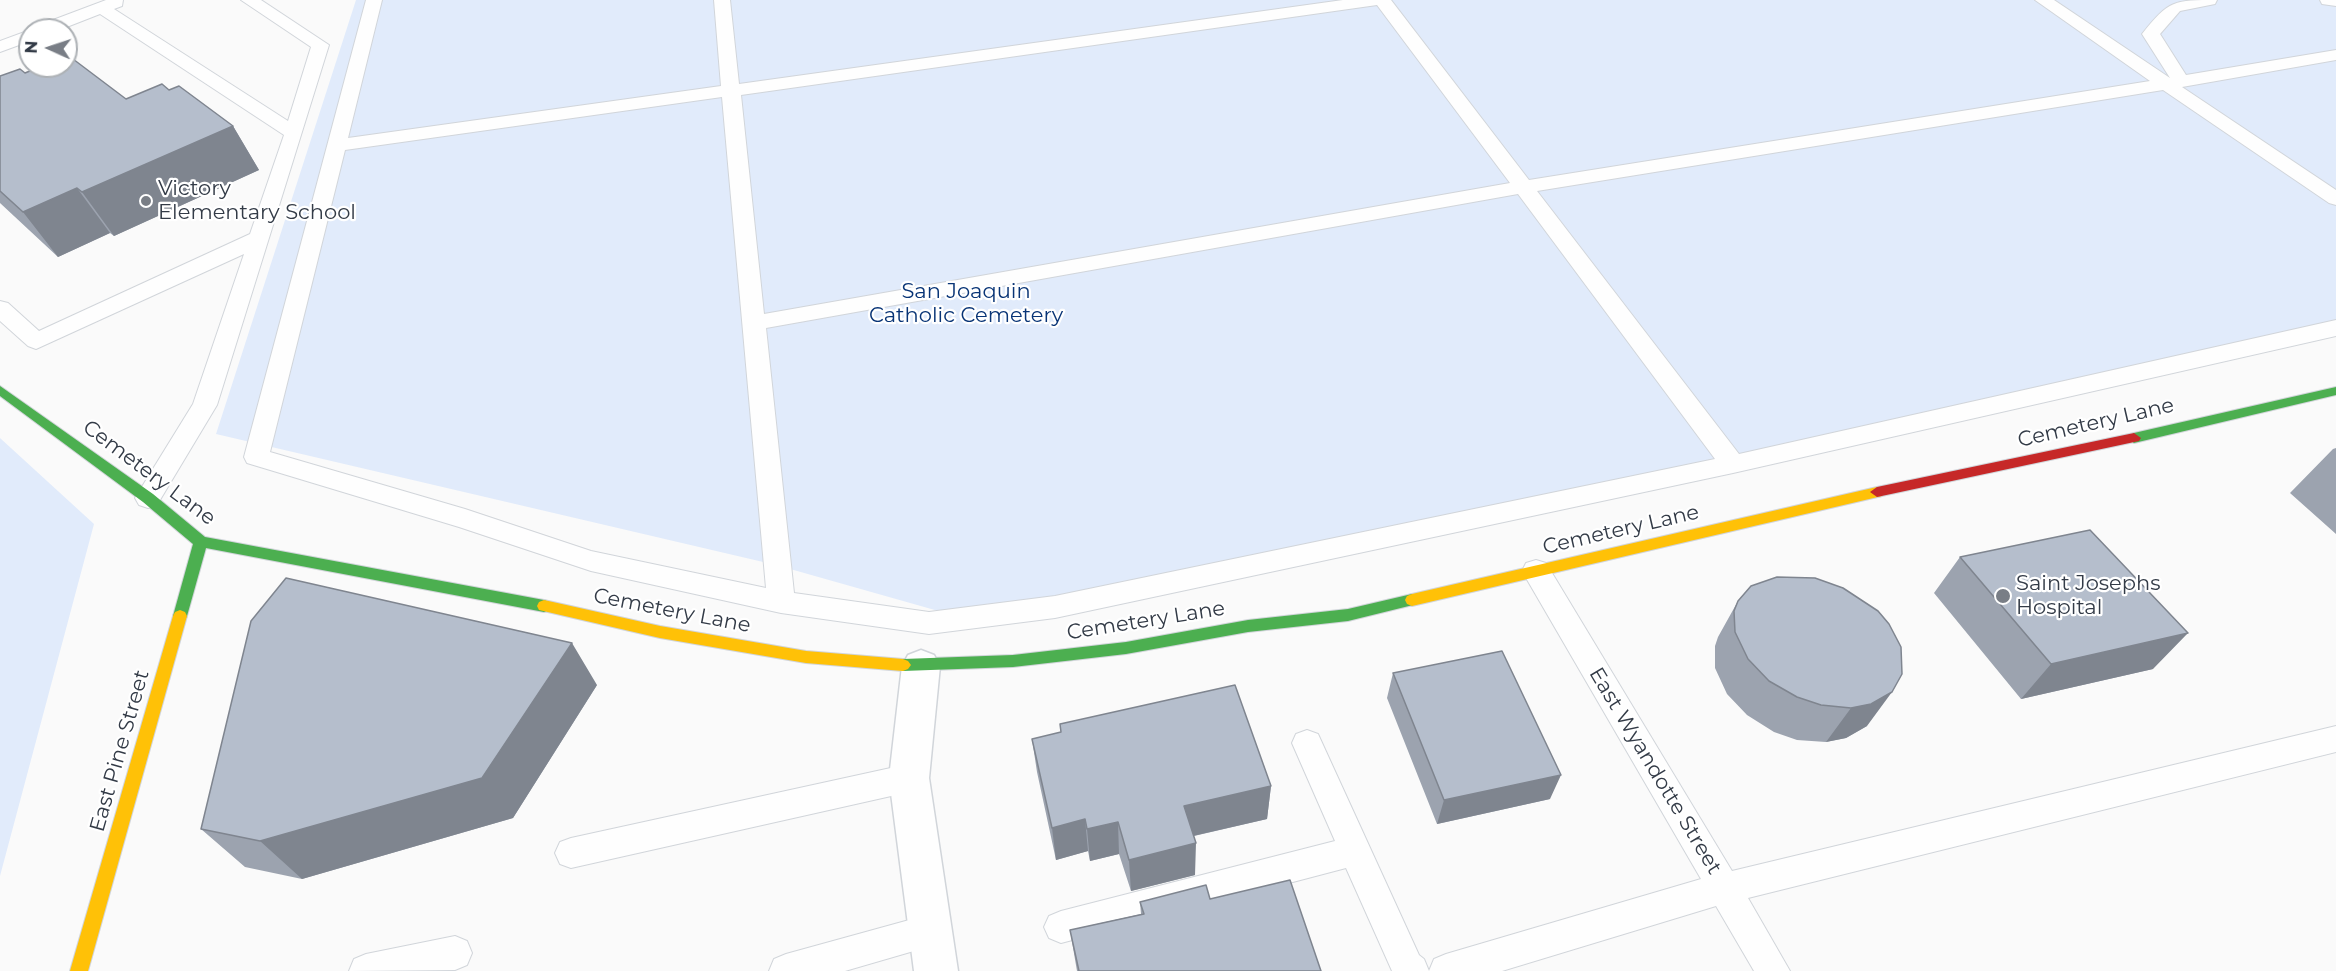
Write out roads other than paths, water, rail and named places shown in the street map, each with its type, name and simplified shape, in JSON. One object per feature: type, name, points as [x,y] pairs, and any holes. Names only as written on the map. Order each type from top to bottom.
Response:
[{"type":"street","name":"Cemetery Lane","points":[[0,390],[148,498],[201,542],[381,578],[517,600],[671,634],[806,657],[921,666],[1013,661],[1126,648],[1248,626],[1348,615],[1852,497],[2081,450],[2336,391]]},
{"type":"street","name":"East Pine Street","points":[[79,971],[201,542]]},
{"type":"street","points":[[921,666],[909,778],[936,971]]},
{"type":"lane","points":[[75,18],[122,0]]},
{"type":"lane","points":[[148,498],[205,405],[294,133],[320,45],[249,0]]},
{"type":"lane","points":[[374,0],[256,457],[465,519],[591,561],[781,602],[929,623],[1055,607],[1733,464],[2336,328]]},
{"type":"lane","points":[[722,0],[729,90],[781,602]]},
{"type":"lane","points":[[338,145],[1381,0],[1733,464]]},
{"type":"lane","points":[[2043,0],[2174,82],[2336,199]]},
{"type":"lane","points":[[2174,82],[2151,34],[2174,7],[2209,0]]},
{"type":"lane","points":[[2328,0],[2336,1]]},
{"type":"lane","points":[[102,8],[294,133]]},
{"type":"lane","points":[[0,46],[18,39]]},
{"type":"lane","points":[[753,322],[1524,187],[2336,55]]},
{"type":"lane","points":[[0,308],[36,341],[260,238]]},
{"type":"lane","name":"East Wyandotte Street","points":[[1536,571],[1773,971]]},
{"type":"lane","points":[[1446,971],[1724,888],[2336,739]]},
{"type":"lane","points":[[1307,743],[1407,968],[1412,971]]},
{"type":"lane","points":[[571,853],[909,778]]},
{"type":"lane","points":[[1061,927],[1354,851]]},
{"type":"lane","points":[[786,971],[931,930]]},
{"type":"lane","points":[[366,971],[455,954]]},
{"type":"place","name":"Victory Elementary School","points":[[146,201]]},
{"type":"place","name":"Saint Josephs Hospital","points":[[2003,596]]},
{"type":"park label","name":"San Joaquin Catholic Cemetery","points":[[966,304]]}]
